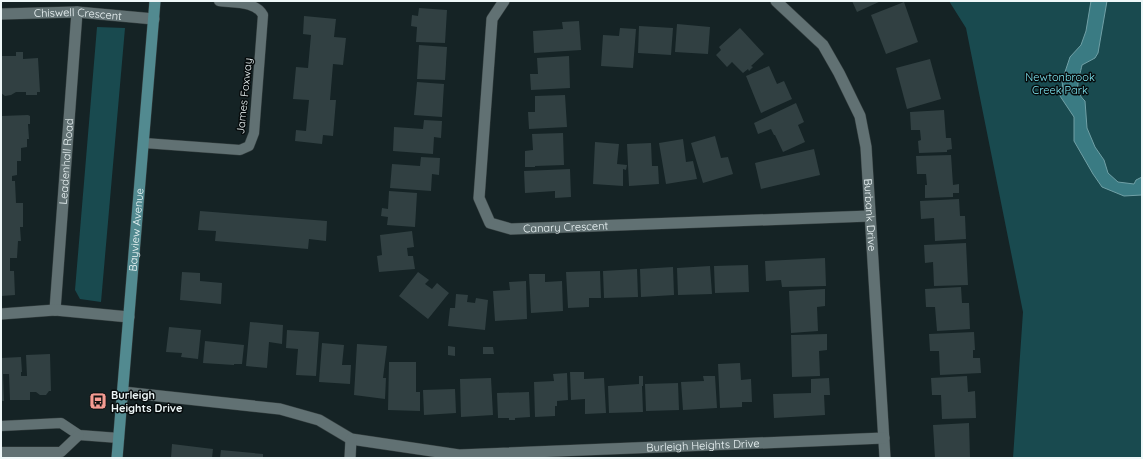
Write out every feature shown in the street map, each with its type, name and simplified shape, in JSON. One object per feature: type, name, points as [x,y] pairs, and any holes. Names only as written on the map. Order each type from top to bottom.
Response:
[{"type":"main road","name":"Bayview Avenue","points":[[117,458],[155,1]]},
{"type":"street","name":"Canary Crescent","points":[[504,1],[492,20],[479,198],[490,223],[511,229],[870,216]]},
{"type":"street","name":"Burbank Drive","points":[[776,1],[824,45],[840,73],[860,116],[866,147],[885,458]]},
{"type":"street","name":"Chiswell Crescent","points":[[1,14],[77,12],[154,19]]},
{"type":"street","name":"Leadenhall Road","points":[[55,310],[77,12]]},
{"type":"street","points":[[1,314],[55,310],[129,317]]},
{"type":"street","name":"Burleigh Heights Drive","points":[[123,392],[280,409],[319,420],[351,439],[459,455],[884,438]]},
{"type":"street","points":[[350,458],[351,439]]},
{"type":"lane","name":"James Foxway","points":[[144,143],[240,150],[249,146],[254,133],[263,14],[260,9],[255,6],[219,1]]},
{"type":"lane","points":[[1,426],[62,424],[79,435],[119,438]]},
{"type":"lane","points":[[1,452],[61,452],[79,435]]},
{"type":"green space","name":"Newtonbrook Creek Park","points":[[949,1],[1142,1],[1142,458],[1013,458],[1023,312],[966,28]]},
{"type":"green space","points":[[97,27],[125,28],[101,302],[80,299],[75,290]]},
{"type":"shaded area","points":[[1091,1],[1107,1],[1098,53],[1095,58],[1082,65],[1078,80],[1079,93],[1085,101],[1087,128],[1095,147],[1104,160],[1108,173],[1118,182],[1134,184],[1136,180],[1142,177],[1142,195],[1124,196],[1102,187],[1074,141],[1074,117],[1060,96],[1063,89],[1062,81],[1070,57],[1081,45],[1086,31]]},
{"type":"building","points":[[852,1],[881,1],[857,12]]},
{"type":"building","points":[[904,2],[918,42],[886,54],[871,15]]},
{"type":"building","points":[[419,8],[447,10],[445,43],[416,42],[417,27],[411,26],[412,15],[418,16]]},
{"type":"building","points":[[304,16],[336,19],[334,37],[346,38],[343,65],[333,64],[330,100],[336,100],[333,136],[323,135],[322,144],[295,141],[296,130],[306,131],[309,100],[293,99],[296,67],[308,68],[311,35],[303,34]]},
{"type":"building","points":[[579,21],[581,50],[534,53],[533,31],[563,29],[562,22]]},
{"type":"building","points":[[677,24],[710,27],[708,54],[675,52]]},
{"type":"building","points":[[639,26],[673,28],[671,55],[638,53]]},
{"type":"building","points":[[620,28],[636,29],[633,68],[601,66],[603,35],[619,36]]},
{"type":"building","points":[[740,28],[764,54],[751,66],[753,67],[749,71],[748,69],[743,73],[732,62],[727,67],[716,55],[721,50],[719,47]]},
{"type":"building","points":[[419,45],[447,47],[445,80],[417,79]]},
{"type":"building","points":[[16,52],[23,52],[23,59],[38,58],[40,92],[37,92],[37,95],[26,95],[26,92],[16,92],[5,96],[1,93],[1,56],[16,56]]},
{"type":"building","points":[[569,56],[570,88],[531,90],[530,74],[538,74],[537,58]]},
{"type":"building","points":[[930,59],[941,99],[907,109],[896,68]]},
{"type":"building","points":[[769,66],[777,84],[784,81],[792,99],[761,113],[746,76]]},
{"type":"building","points":[[417,82],[444,84],[442,117],[414,115]]},
{"type":"building","points":[[565,95],[567,127],[529,129],[528,112],[535,112],[535,96]]},
{"type":"building","points":[[796,103],[804,122],[798,125],[805,142],[783,152],[771,129],[758,134],[754,123]]},
{"type":"building","points":[[944,110],[946,138],[951,138],[952,149],[947,150],[947,152],[919,153],[918,141],[921,140],[920,130],[911,130],[910,112]]},
{"type":"building","points":[[1,116],[30,116],[30,124],[28,124],[29,139],[27,139],[27,147],[21,148],[21,161],[17,161],[17,175],[12,176],[12,181],[15,181],[16,203],[23,203],[23,227],[20,227],[21,241],[18,241],[17,258],[10,258],[10,271],[14,271],[15,295],[1,296]]},
{"type":"building","points":[[424,120],[442,121],[441,138],[434,137],[433,154],[393,151],[394,127],[423,129]]},
{"type":"building","points":[[563,133],[564,165],[525,167],[525,151],[533,150],[532,134]]},
{"type":"building","points":[[715,136],[721,158],[728,157],[733,174],[703,183],[691,143]]},
{"type":"building","points":[[683,139],[686,162],[693,161],[697,179],[666,184],[659,143]]},
{"type":"building","points":[[595,142],[619,144],[617,164],[627,165],[626,170],[623,169],[623,186],[593,184]]},
{"type":"building","points":[[651,143],[652,166],[658,166],[659,184],[629,186],[627,144]]},
{"type":"building","points":[[814,149],[820,175],[761,189],[755,163]]},
{"type":"building","points":[[951,155],[953,185],[959,184],[959,193],[953,193],[953,197],[925,198],[925,185],[927,185],[926,174],[917,174],[916,156]]},
{"type":"building","points":[[421,157],[440,158],[439,175],[432,174],[431,191],[390,188],[392,164],[420,166]]},
{"type":"building","points":[[570,169],[571,197],[555,198],[555,191],[525,193],[524,171]]},
{"type":"building","points":[[389,191],[417,193],[415,227],[387,225],[388,217],[381,216],[382,208],[388,209]]},
{"type":"building","points":[[959,199],[960,216],[965,216],[966,239],[935,241],[934,218],[921,219],[920,201]]},
{"type":"building","points":[[200,211],[327,221],[326,241],[309,239],[308,249],[215,241],[216,231],[198,230]]},
{"type":"building","points":[[412,231],[414,247],[407,248],[408,256],[413,256],[415,269],[379,272],[377,256],[382,255],[380,235]]},
{"type":"building","points":[[966,243],[968,285],[934,286],[933,262],[925,263],[924,245]]},
{"type":"building","points":[[825,258],[826,286],[782,287],[781,280],[766,281],[765,261]]},
{"type":"building","points":[[748,265],[749,292],[715,293],[714,266]]},
{"type":"building","points":[[710,266],[712,294],[678,295],[677,268]]},
{"type":"building","points":[[673,267],[674,295],[641,297],[640,269]]},
{"type":"building","points":[[637,269],[638,297],[604,298],[603,271]]},
{"type":"building","points":[[600,271],[601,298],[589,298],[589,307],[568,308],[566,272]]},
{"type":"building","points":[[182,272],[200,273],[200,281],[222,283],[221,304],[180,300]]},
{"type":"building","points":[[418,272],[429,280],[425,284],[432,289],[437,283],[449,293],[428,319],[399,296]]},
{"type":"building","points":[[529,274],[545,274],[545,282],[562,281],[563,311],[531,313]]},
{"type":"building","points":[[526,281],[527,319],[495,321],[493,291],[510,290],[509,282]]},
{"type":"building","points":[[961,287],[962,303],[969,303],[970,329],[937,331],[935,307],[926,307],[925,289]]},
{"type":"building","points":[[825,289],[825,306],[817,307],[818,331],[791,333],[789,291]]},
{"type":"building","points":[[456,294],[468,295],[467,302],[475,303],[476,298],[488,300],[485,330],[448,326],[450,308],[455,308]]},
{"type":"building","points":[[250,322],[283,325],[282,344],[269,342],[267,368],[246,366]]},
{"type":"building","points":[[169,327],[201,330],[198,359],[181,357],[182,353],[166,352]]},
{"type":"building","points":[[287,330],[319,332],[316,376],[296,375],[298,349],[286,348]]},
{"type":"building","points":[[974,332],[975,350],[973,350],[973,358],[980,358],[981,373],[940,375],[939,351],[930,351],[929,334]]},
{"type":"building","points":[[827,334],[827,350],[819,351],[820,376],[792,377],[791,335]]},
{"type":"building","points":[[205,341],[244,345],[242,364],[234,365],[203,363]]},
{"type":"building","points":[[322,343],[344,345],[342,365],[351,365],[350,384],[319,382]]},
{"type":"building","points":[[357,344],[387,346],[383,378],[386,378],[385,399],[354,395]]},
{"type":"building","points":[[448,346],[455,347],[455,356],[448,355]]},
{"type":"building","points":[[483,347],[493,347],[494,354],[483,354]]},
{"type":"building","points":[[50,354],[51,391],[49,391],[46,395],[30,392],[30,400],[10,400],[9,374],[3,374],[4,401],[1,401],[1,358],[21,357],[21,376],[27,376],[26,355]]},
{"type":"building","points":[[389,362],[416,362],[416,392],[420,392],[420,411],[388,410]]},
{"type":"building","points":[[740,363],[741,380],[751,379],[752,402],[742,402],[742,407],[720,408],[718,364]]},
{"type":"building","points":[[570,372],[584,372],[584,379],[604,378],[606,413],[585,414],[585,399],[571,400]]},
{"type":"building","points":[[567,373],[568,400],[557,401],[557,406],[555,406],[555,416],[535,417],[534,382],[554,381],[553,374]]},
{"type":"building","points":[[639,376],[643,376],[643,412],[609,413],[608,386],[639,384]]},
{"type":"building","points":[[703,376],[715,376],[717,408],[683,410],[681,382],[704,381]]},
{"type":"building","points":[[967,376],[968,392],[975,391],[976,418],[942,419],[941,395],[932,395],[931,378]]},
{"type":"building","points":[[491,378],[493,415],[461,417],[460,379]]},
{"type":"building","points":[[829,378],[830,395],[824,395],[825,415],[774,418],[773,394],[811,393],[811,379]]},
{"type":"building","points":[[678,383],[679,410],[646,411],[645,384]]},
{"type":"building","points":[[455,389],[456,413],[424,415],[423,390]]},
{"type":"building","points":[[529,392],[530,417],[515,418],[515,420],[509,420],[509,418],[498,418],[497,393]]},
{"type":"building","points":[[969,423],[970,458],[935,458],[933,425]]},
{"type":"building","points":[[172,444],[213,449],[212,458],[171,458]]},
{"type":"building","points":[[221,450],[263,454],[263,458],[220,458]]},
{"type":"place","name":"Burleigh Heights Drive","points":[[98,401]]}]
